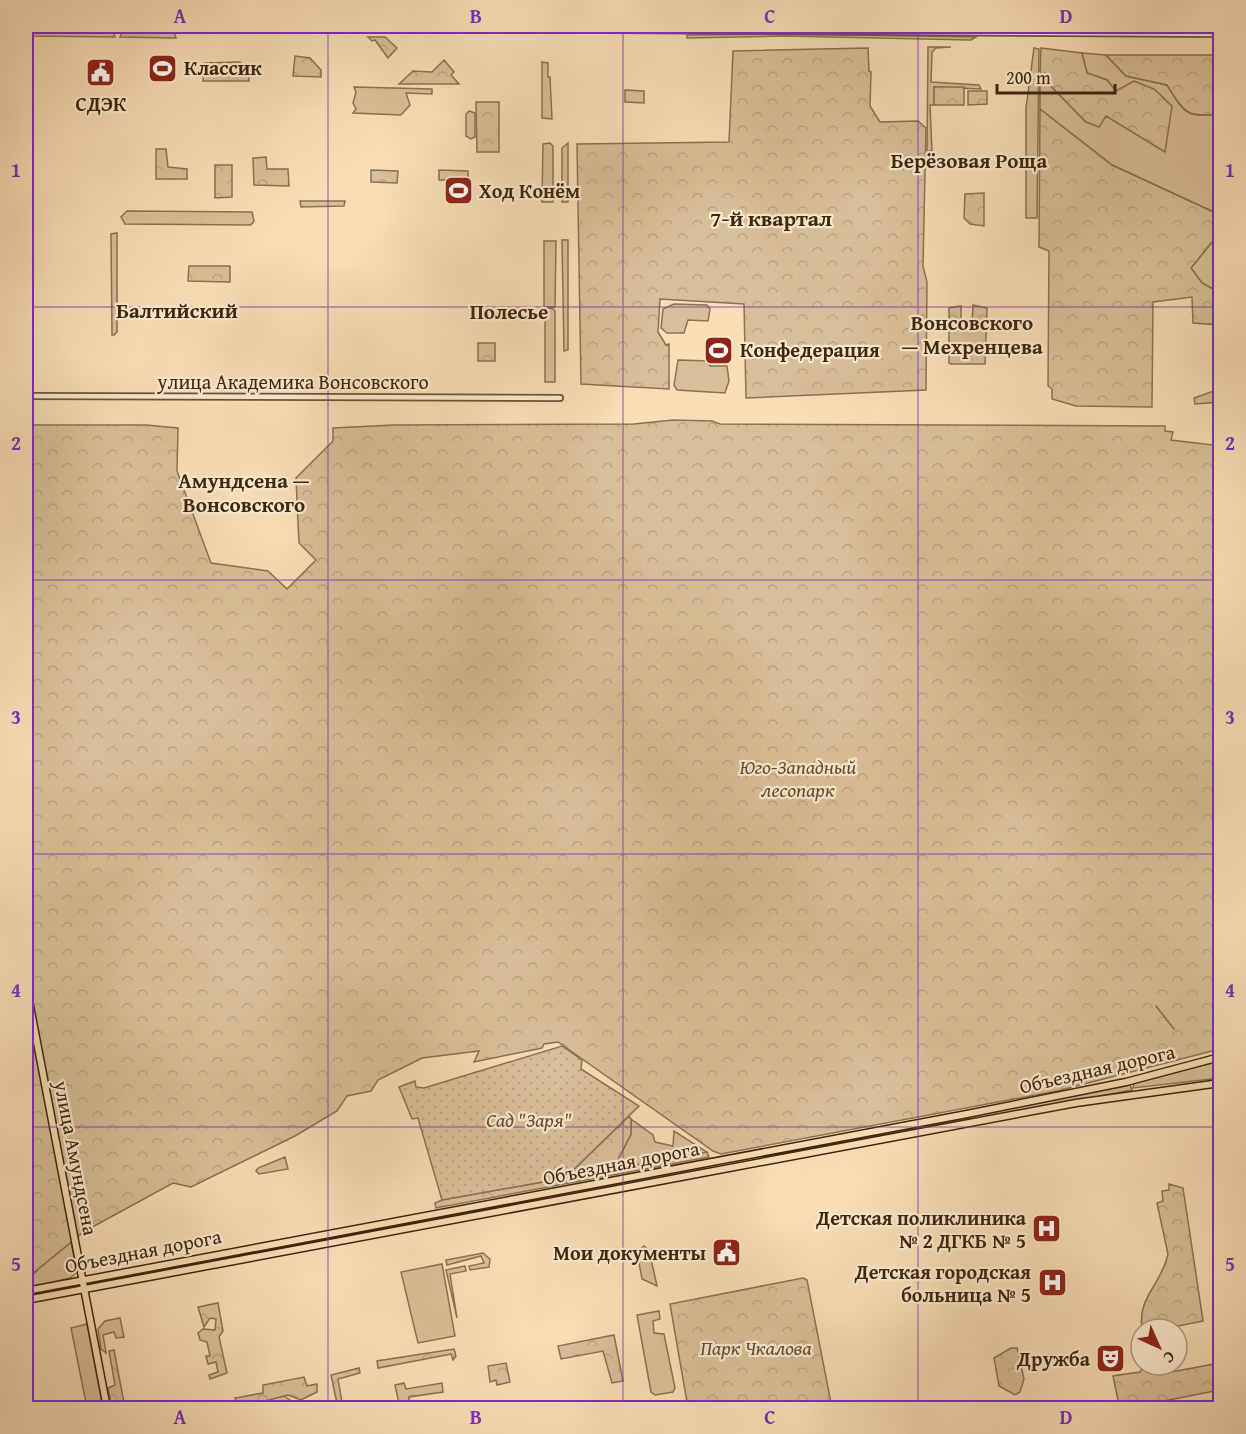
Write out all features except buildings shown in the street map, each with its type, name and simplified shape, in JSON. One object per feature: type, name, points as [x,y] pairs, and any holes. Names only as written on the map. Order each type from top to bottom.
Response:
[{"type":"main road","name":"улица Амундсена","points":[[26,985],[107,1408]]},
{"type":"main road","name":"Объездная дорога","points":[[26,1291],[978,1112],[1126,1082],[1221,1057]]},
{"type":"main road","name":"Объездная дорога","points":[[26,1300],[1076,1103],[1221,1083]]},
{"type":"street","points":[[26,26],[1221,34]]},
{"type":"street","points":[[1022,26],[1127,26]]},
{"type":"street","points":[[1027,26],[1029,34]]},
{"type":"street","points":[[1029,34],[1032,26]]},
{"type":"street","points":[[1201,26],[1221,26]]},
{"type":"street","name":"улица Академика Вонсовского","points":[[26,396],[560,398]]},
{"type":"green space","points":[[26,30],[113,30],[115,37],[26,36]]},
{"type":"green space","points":[[123,30],[174,32],[176,38],[120,37]]},
{"type":"green space","points":[[687,35],[976,37],[971,40],[784,36],[687,38]]},
{"type":"green space","points":[[368,37],[385,37],[397,48],[388,58],[375,40],[372,41]]},
{"type":"green space","points":[[928,47],[951,47],[936,48],[932,52],[931,82],[979,85],[981,89],[934,87],[934,105],[930,105],[932,151],[927,151]]},
{"type":"green space","points":[[868,48],[869,71],[871,72],[870,106],[880,122],[918,121],[926,128],[923,266],[927,282],[926,390],[746,398],[744,304],[660,299],[658,332],[666,345],[669,344],[669,389],[581,384],[577,144],[729,142],[733,51]]},
{"type":"green space","points":[[1034,48],[1039,49],[1037,218],[1026,218],[1026,108]]},
{"type":"green space","points":[[1041,48],[1082,53],[1087,73],[1107,80],[1116,91],[1134,81],[1154,89],[1172,106],[1165,152],[1106,116],[1099,127],[1086,122],[1040,75]]},
{"type":"green space","points":[[1082,53],[1106,55],[1126,76],[1167,85],[1188,112],[1200,115],[1220,114],[1220,215],[1112,165],[1040,109],[1040,75],[1086,122],[1106,115],[1165,151],[1107,80],[1087,73]]},
{"type":"green space","points":[[1106,55],[1220,55],[1220,114],[1200,115],[1188,112],[1167,85],[1126,76]]},
{"type":"green space","points":[[295,56],[310,58],[321,70],[321,77],[293,76]]},
{"type":"green space","points":[[444,60],[454,72],[451,75],[459,84],[399,84],[413,71],[432,72]]},
{"type":"green space","points":[[240,62],[249,69],[249,81],[203,81],[204,63]]},
{"type":"green space","points":[[542,62],[548,63],[552,119],[542,118]]},
{"type":"green space","points":[[354,87],[432,89],[432,94],[406,93],[410,105],[401,115],[353,113],[356,109],[353,103],[356,92]]},
{"type":"green space","points":[[934,87],[964,87],[964,105],[934,105]]},
{"type":"green space","points":[[625,90],[644,91],[644,103],[625,102]]},
{"type":"green space","points":[[968,91],[987,91],[987,104],[968,105]]},
{"type":"green space","points":[[476,102],[499,102],[499,152],[477,152]]},
{"type":"green space","points":[[1040,109],[1112,165],[1220,215],[1220,232],[1191,268],[1202,283],[1220,293],[1220,325],[1193,323],[1192,297],[1153,302],[1152,407],[1076,406],[1052,399],[1052,389],[1048,386],[1049,251],[1039,247]]},
{"type":"green space","points":[[469,111],[475,113],[475,137],[471,139],[466,136],[466,114]]},
{"type":"green space","points":[[550,143],[553,146],[553,202],[542,202],[543,144]]},
{"type":"green space","points":[[568,143],[568,202],[562,202],[562,148]]},
{"type":"green space","points":[[156,149],[166,149],[168,167],[187,169],[187,179],[156,179]]},
{"type":"green space","points":[[266,157],[267,169],[288,169],[289,186],[254,185],[253,158]]},
{"type":"green space","points":[[215,165],[232,165],[232,197],[215,198]]},
{"type":"green space","points":[[371,170],[398,171],[397,183],[371,182]]},
{"type":"green space","points":[[439,170],[468,171],[468,180],[439,180]]},
{"type":"green space","points":[[984,193],[984,226],[970,224],[964,218],[965,194]]},
{"type":"green space","points":[[300,201],[345,201],[344,206],[301,207]]},
{"type":"green space","points":[[127,211],[252,212],[254,221],[251,225],[125,224],[121,217]]},
{"type":"green space","points":[[1220,232],[1220,293],[1202,283],[1191,268]]},
{"type":"green space","points":[[117,233],[117,332],[112,335],[111,234]]},
{"type":"green space","points":[[562,240],[568,240],[568,350],[564,351]]},
{"type":"green space","points":[[544,241],[556,241],[555,307],[544,307]]},
{"type":"green space","points":[[189,266],[230,266],[230,282],[188,281]]},
{"type":"green space","points":[[674,304],[707,305],[710,309],[708,321],[688,320],[684,333],[667,333],[661,328],[663,309]]},
{"type":"green space","points":[[973,305],[987,308],[985,364],[951,364],[949,363],[949,308],[961,306],[961,326],[972,326]]},
{"type":"green space","points":[[552,308],[555,311],[555,382],[545,382],[545,309]]},
{"type":"green space","points":[[1220,325],[1220,402],[1195,404],[1194,398],[1214,391]]},
{"type":"green space","points":[[478,343],[495,343],[495,361],[478,361]]},
{"type":"green space","points":[[678,360],[709,361],[710,366],[727,366],[729,381],[725,393],[677,390],[674,385]]},
{"type":"green space","name":"Юго-Западный лесопарк","points":[[673,420],[712,421],[720,424],[1165,426],[1165,431],[1173,432],[1171,440],[1213,445],[1216,431],[1220,431],[1220,1049],[1057,1091],[721,1154],[713,1151],[558,1042],[544,1044],[542,1048],[474,1062],[479,1051],[422,1058],[378,1080],[371,1091],[347,1096],[337,1111],[295,1136],[191,1187],[173,1183],[85,1231],[26,1279],[26,425],[146,425],[178,428],[177,471],[211,563],[268,571],[287,589],[316,560],[299,543],[296,478],[333,441],[333,428],[394,425],[634,424]]},
{"type":"green space","points":[[26,1016],[77,1272],[70,1278],[32,1287],[27,1279],[37,1271]]},
{"type":"green space","name":"Сад \"Заря\"","points":[[562,1046],[582,1060],[581,1069],[639,1106],[565,1178],[442,1200],[418,1118],[412,1119],[399,1087],[415,1081],[416,1087],[424,1088]]},
{"type":"green space","points":[[1220,1061],[1220,1078],[1133,1088],[1134,1083]]},
{"type":"green space","points":[[1130,1085],[1132,1090],[97,1284],[97,1281]]},
{"type":"green space","points":[[629,1116],[631,1134],[618,1160],[620,1168],[707,1152],[709,1157],[436,1208],[435,1203],[442,1200],[565,1178]]},
{"type":"green space","points":[[631,1119],[653,1135],[655,1142],[673,1146],[674,1131],[707,1152],[619,1169],[618,1160],[631,1134]]},
{"type":"green space","points":[[285,1157],[288,1169],[259,1174],[256,1171],[258,1168]]},
{"type":"green space","points":[[1169,1184],[1183,1188],[1203,1321],[1189,1324],[1189,1317],[1141,1317],[1146,1299],[1161,1274],[1168,1254],[1157,1203],[1163,1201],[1162,1191],[1169,1190]]},
{"type":"green space","points":[[644,1246],[649,1250],[657,1286],[642,1279],[637,1252]]},
{"type":"green space","points":[[483,1253],[490,1259],[489,1267],[470,1270],[469,1266],[484,1263],[481,1256],[447,1265],[446,1260]]},
{"type":"green space","points":[[442,1264],[455,1336],[418,1343],[401,1272]]},
{"type":"green space","points":[[465,1266],[466,1271],[450,1274],[457,1318],[446,1270]]},
{"type":"green space","name":"Парк Чкалова","points":[[803,1278],[807,1280],[832,1408],[688,1408],[670,1304]]},
{"type":"green space","points":[[218,1303],[223,1331],[219,1337],[227,1373],[210,1379],[209,1375],[218,1372],[216,1362],[208,1364],[206,1356],[210,1356],[207,1342],[200,1340],[198,1333],[203,1329],[215,1330],[216,1319],[210,1318],[204,1327],[198,1307]]},
{"type":"green space","points":[[659,1311],[660,1319],[653,1321],[654,1333],[664,1334],[675,1388],[673,1392],[655,1395],[651,1392],[637,1315]]},
{"type":"green space","points":[[120,1318],[124,1337],[116,1338],[114,1332],[103,1335],[106,1353],[101,1349],[98,1329],[105,1321]]},
{"type":"green space","points":[[87,1324],[103,1408],[87,1408],[71,1328]]},
{"type":"green space","points":[[614,1335],[623,1381],[612,1383],[603,1351],[561,1359],[558,1346]]},
{"type":"green space","points":[[1011,1348],[1017,1348],[1024,1379],[1020,1392],[1015,1395],[999,1386],[994,1358]]},
{"type":"green space","points":[[454,1349],[456,1356],[453,1360],[451,1354],[378,1368],[377,1361]]},
{"type":"green space","points":[[114,1350],[125,1408],[112,1408],[108,1388],[115,1385],[109,1351]]},
{"type":"green space","points":[[506,1363],[510,1382],[497,1385],[496,1380],[490,1382],[488,1366]]},
{"type":"green space","points":[[1220,1363],[1220,1390],[1129,1408],[1110,1408],[1118,1400],[1113,1376],[1129,1374],[1129,1377],[1189,1377],[1189,1369]]},
{"type":"green space","points":[[359,1368],[360,1373],[338,1379],[343,1408],[338,1408],[331,1375]]},
{"type":"green space","points":[[304,1377],[307,1386],[317,1384],[317,1392],[301,1400],[288,1395],[238,1408],[235,1398],[263,1393],[263,1385]]},
{"type":"green space","points":[[404,1383],[406,1389],[442,1383],[443,1392],[409,1397],[410,1408],[400,1408],[395,1385]]},
{"type":"green space","points":[[284,1396],[293,1402],[294,1408],[246,1408],[253,1402]]},
{"type":"waterway","points":[[1156,1006],[1174,1029]]},
{"type":"place","name":"Классик","points":[[163,68]]},
{"type":"place","name":"СДЭК","points":[[101,73]]},
{"type":"place","name":"Ход Конём","points":[[458,191]]},
{"type":"place","name":"Конфедерация","points":[[719,350]]},
{"type":"place","name":"Детская поликлиника № 2 ДГКБ № 5","points":[[1047,1229]]},
{"type":"place","name":"Мои документы","points":[[727,1253]]},
{"type":"place","name":"Детская городская больница № 5","points":[[1052,1283]]},
{"type":"place","name":"Дружба","points":[[1111,1359]]},
{"type":"district","name":"Берёзовая Роща","points":[[969,161]]},
{"type":"district","name":"7-й квартал","points":[[771,218]]},
{"type":"district","name":"Балтийский","points":[[177,311]]},
{"type":"district","name":"Полесье","points":[[509,312]]},
{"type":"district","name":"Вонсовского — Мехренцева","points":[[972,335]]},
{"type":"district","name":"Амундсена — Вонсовского","points":[[244,493]]}]
